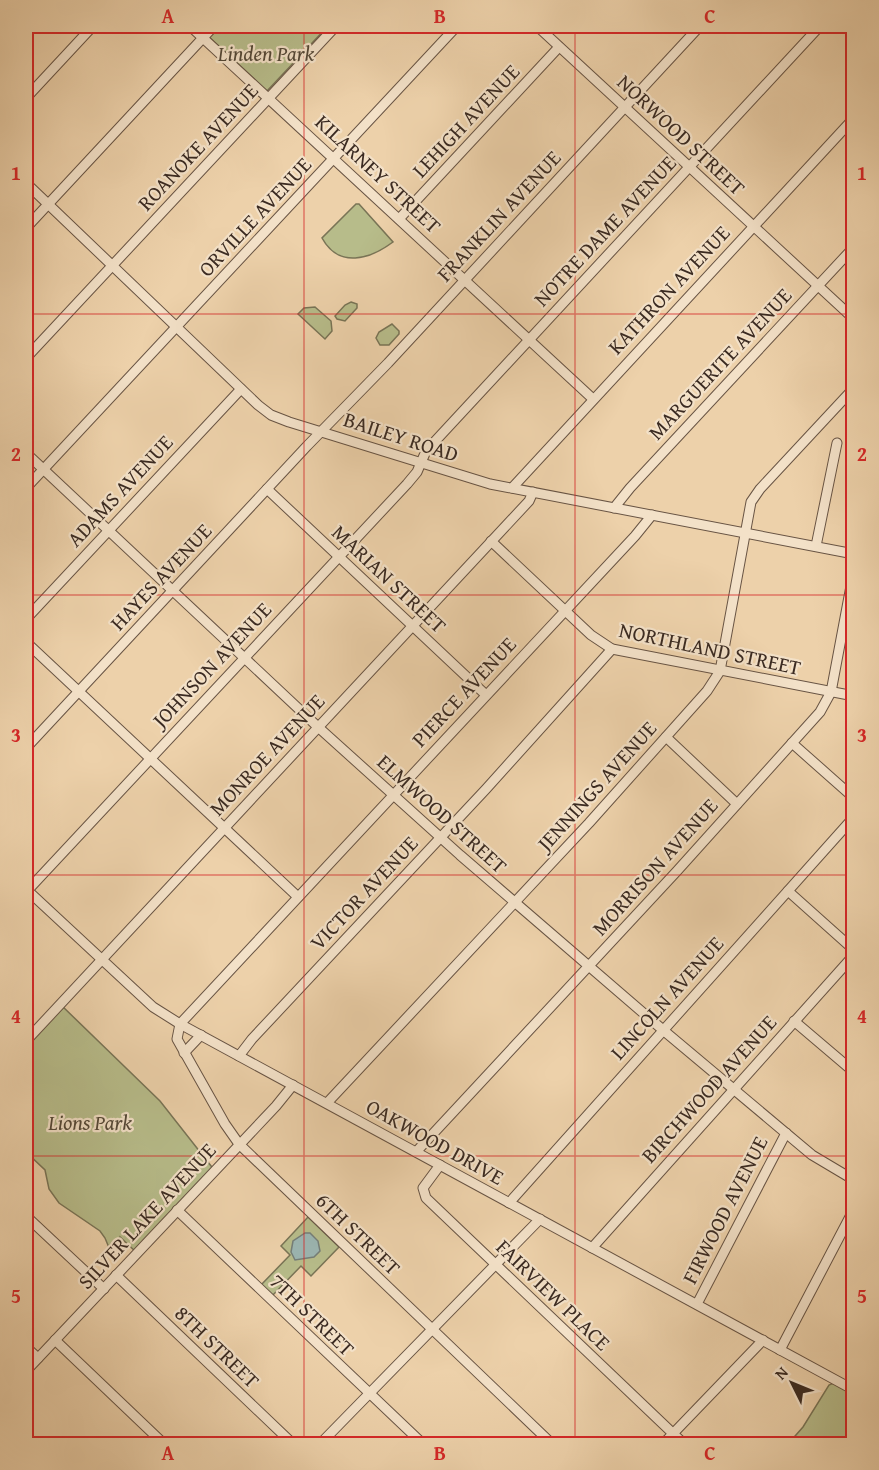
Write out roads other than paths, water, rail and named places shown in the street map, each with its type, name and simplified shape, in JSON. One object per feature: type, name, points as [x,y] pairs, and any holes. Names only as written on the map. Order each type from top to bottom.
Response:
[{"type":"street","points":[[26,98],[93,26]]},
{"type":"street","name":"KILARNEY STREET","points":[[190,26],[593,399]]},
{"type":"street","points":[[26,228],[214,26]]},
{"type":"street","name":"ROANOKE AVENUE","points":[[26,358],[336,26]]},
{"type":"street","name":"ORVILLE AVENUE","points":[[26,488],[457,26]]},
{"type":"street","name":"NORWOOD STREET","points":[[537,26],[854,320]]},
{"type":"street","name":"FRANKLIN AVENUE","points":[[323,431],[700,26]]},
{"type":"street","name":"NOTRE DAME AVENUE","points":[[421,463],[426,451],[820,26]]},
{"type":"street","name":"LEHIGH AVENUE","points":[[399,219],[559,46]]},
{"type":"street","name":"KATHRON AVENUE","points":[[512,488],[854,118]]},
{"type":"street","name":"BAILEY ROAD","points":[[26,183],[271,415],[490,484],[854,554]]},
{"type":"street","name":"MARGUERITE AVENUE","points":[[614,508],[854,247]]},
{"type":"street","name":"JENNINGS AVENUE","points":[[327,1103],[707,691],[720,671],[754,498],[854,388]]},
{"type":"street","name":"ADAMS AVENUE","points":[[26,619],[241,389]]},
{"type":"street","name":"HAYES AVENUE","points":[[26,748],[323,431]]},
{"type":"street","points":[[816,546],[837,443]]},
{"type":"street","name":"ELMWOOD STREET","points":[[26,453],[440,838],[588,967],[821,1162],[854,1180]]},
{"type":"street","name":"JOHNSON AVENUE","points":[[26,890],[412,478],[421,463]]},
{"type":"street","name":"MARIAN STREET","points":[[267,489],[486,695]]},
{"type":"street","name":"MONROE AVENUE","points":[[26,1041],[529,501],[533,492]]},
{"type":"street","name":"PIERCE AVENUE","points":[[180,1024],[635,536],[652,515]]},
{"type":"street","name":"NORTHLAND STREET","points":[[491,541],[591,635],[612,649],[854,696]]},
{"type":"street","name":"MORRISON AVENUE","points":[[416,1152],[820,712],[831,692],[854,570]]},
{"type":"street","points":[[26,642],[298,897]]},
{"type":"street","name":"VICTOR AVENUE","points":[[239,1056],[260,1030],[542,728],[612,649]]},
{"type":"street","points":[[666,738],[737,804]]},
{"type":"street","points":[[792,743],[854,798]]},
{"type":"street","name":"LINCOLN AVENUE","points":[[509,1203],[854,817]]},
{"type":"street","name":"OAKWOOD DRIVE","points":[[26,890],[153,1007],[180,1024],[854,1390]]},
{"type":"street","points":[[788,891],[854,950]]},
{"type":"street","name":"BIRCHWOOD AVENUE","points":[[592,1248],[854,955]]},
{"type":"street","points":[[794,1022],[854,1072]]},
{"type":"street","name":"6TH STREET","points":[[180,1024],[177,1039],[225,1124],[239,1144],[552,1444]]},
{"type":"street","points":[[184,1053],[201,1035]]},
{"type":"street","name":"SILVER LAKE AVENUE","points":[[26,1371],[293,1085]]},
{"type":"street","name":"FIRWOOD AVENUE","points":[[697,1304],[786,1133]]},
{"type":"street","name":"FAIRVIEW PLACE","points":[[440,1165],[423,1188],[426,1198],[684,1444]]},
{"type":"street","points":[[780,1350],[854,1209]]},
{"type":"street","name":"7TH STREET","points":[[177,1210],[423,1444]]},
{"type":"street","points":[[26,1216],[104,1289]]},
{"type":"street","points":[[320,1444],[540,1219]]},
{"type":"street","name":"8TH STREET","points":[[116,1275],[293,1444]]},
{"type":"street","points":[[55,1340],[164,1444]]},
{"type":"street","points":[[663,1444],[763,1340]]},
{"type":"street","points":[[26,1347],[38,1358]]},
{"type":"street","points":[[26,1436],[34,1444]]},
{"type":"water","points":[[305,1233],[310,1233],[318,1241],[320,1251],[314,1257],[295,1260],[291,1252],[293,1241]]},
{"type":"park label","name":"Linden Park","points":[[266,54]]},
{"type":"park label","name":"Lions Park","points":[[90,1123]]}]
